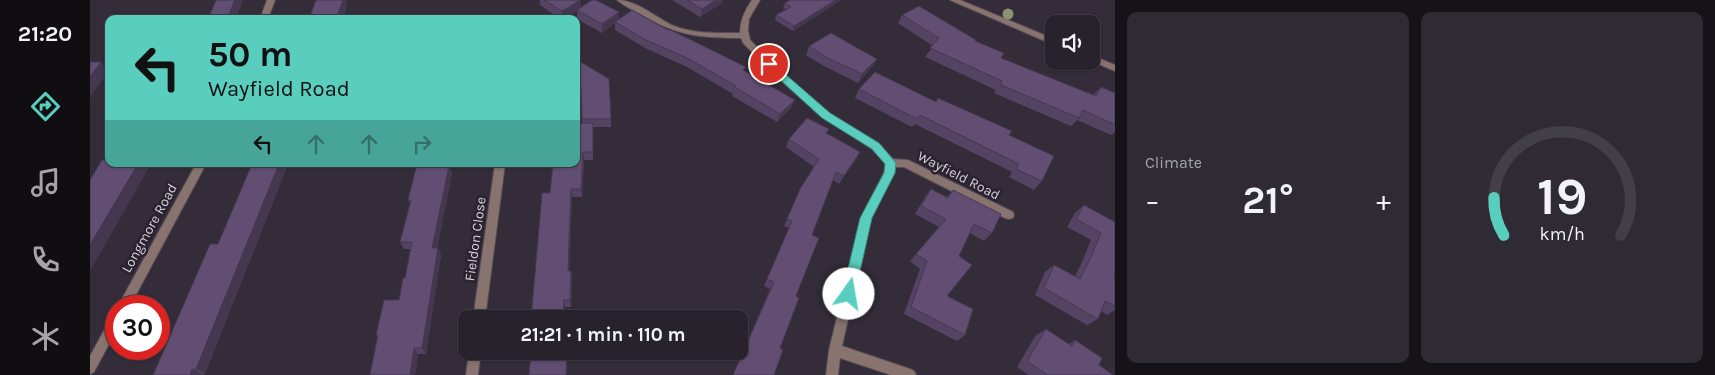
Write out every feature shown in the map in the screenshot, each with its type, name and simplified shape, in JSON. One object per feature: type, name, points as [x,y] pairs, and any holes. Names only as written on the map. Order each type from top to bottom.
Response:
[{"type":"street","points":[[265,15],[271,0]]},
{"type":"street","points":[[620,0],[667,26],[685,32],[705,35],[744,35]]},
{"type":"street","points":[[756,0],[744,20],[744,35],[756,51],[826,115],[875,146],[891,163],[889,173],[866,218],[835,350],[832,375]]},
{"type":"street","points":[[954,0],[1045,38]]},
{"type":"street","points":[[1100,62],[1115,68]]},
{"type":"street","name":"Wayfield Road","points":[[891,163],[905,163],[1009,216]]},
{"type":"street","name":"Longmore Road","points":[[130,295],[199,167]]},
{"type":"street","name":"Fieldon Close","points":[[481,310],[500,167]]},
{"type":"street","points":[[90,368],[105,340]]},
{"type":"street","points":[[835,350],[910,375]]},
{"type":"street","points":[[472,375],[474,360]]},
{"type":"building","points":[[216,0],[235,0],[229,15],[210,15]]},
{"type":"building","points":[[316,0],[343,0],[337,15],[310,15]]},
{"type":"building","points":[[544,0],[581,0],[562,11]]},
{"type":"building","points":[[592,0],[596,0],[619,12],[602,24],[577,10]]},
{"type":"building","points":[[687,0],[716,0],[702,9]]},
{"type":"building","points":[[790,0],[836,0],[794,26],[776,15],[791,7],[785,3]]},
{"type":"building","points":[[919,6],[975,41],[1004,53],[1001,58],[1096,96],[1101,87],[1115,93],[1115,125],[1083,110],[1079,118],[1001,85],[1002,81],[930,48],[939,38],[902,15]]},
{"type":"building","points":[[632,10],[668,30],[746,67],[743,70],[795,100],[780,114],[689,59],[646,40],[615,22]]},
{"type":"building","points":[[831,33],[877,59],[862,74],[826,57],[809,46]]},
{"type":"building","points":[[580,61],[609,79],[611,119],[582,119]]},
{"type":"building","points":[[90,62],[101,62],[90,77]]},
{"type":"building","points":[[875,72],[936,102],[938,98],[1012,131],[1009,135],[1054,156],[1042,181],[1016,169],[1019,164],[920,115],[917,119],[859,89]]},
{"type":"building","points":[[807,118],[829,129],[826,133],[860,152],[844,176],[836,172],[812,235],[819,238],[796,296],[799,298],[780,348],[783,350],[774,375],[733,375],[740,360],[748,360],[748,341],[774,282],[767,279],[792,221],[787,219],[800,189],[819,159],[789,139]]},
{"type":"building","points":[[580,123],[593,123],[593,152],[583,152],[581,189],[571,189],[568,271],[571,271],[570,300],[564,300],[563,310],[532,310],[542,193],[550,193],[553,167],[580,167]]},
{"type":"building","points":[[102,160],[105,160],[105,167],[136,167],[90,245],[90,180]]},
{"type":"building","points":[[251,167],[278,167],[196,369],[192,369],[190,375],[153,375],[160,360],[170,360],[170,336],[210,244],[218,244]]},
{"type":"building","points":[[416,167],[449,167],[432,248],[438,248],[422,348],[414,348],[410,375],[370,375],[384,300],[399,300],[403,278],[405,278],[412,242],[400,242],[411,200],[408,200]]},
{"type":"building","points":[[931,189],[948,198],[953,190],[1001,214],[992,233],[974,224],[959,256],[972,265],[947,296],[973,309],[965,335],[911,307],[927,261],[916,254],[946,219],[921,206]]},
{"type":"building","points":[[1084,205],[1115,222],[1115,306],[1105,301],[1098,319],[1044,288],[1054,265],[1080,279],[1092,255],[1101,233],[1076,219]]},
{"type":"building","points":[[1046,329],[1072,346],[1075,340],[1102,358],[1099,365],[1113,375],[1048,375],[1027,361]]},
{"type":"building","points":[[530,360],[567,360],[566,375],[529,375]]},
{"type":"route","points":[[769,64],[826,115],[875,146],[891,163],[889,173],[866,218],[849,294]]}]
